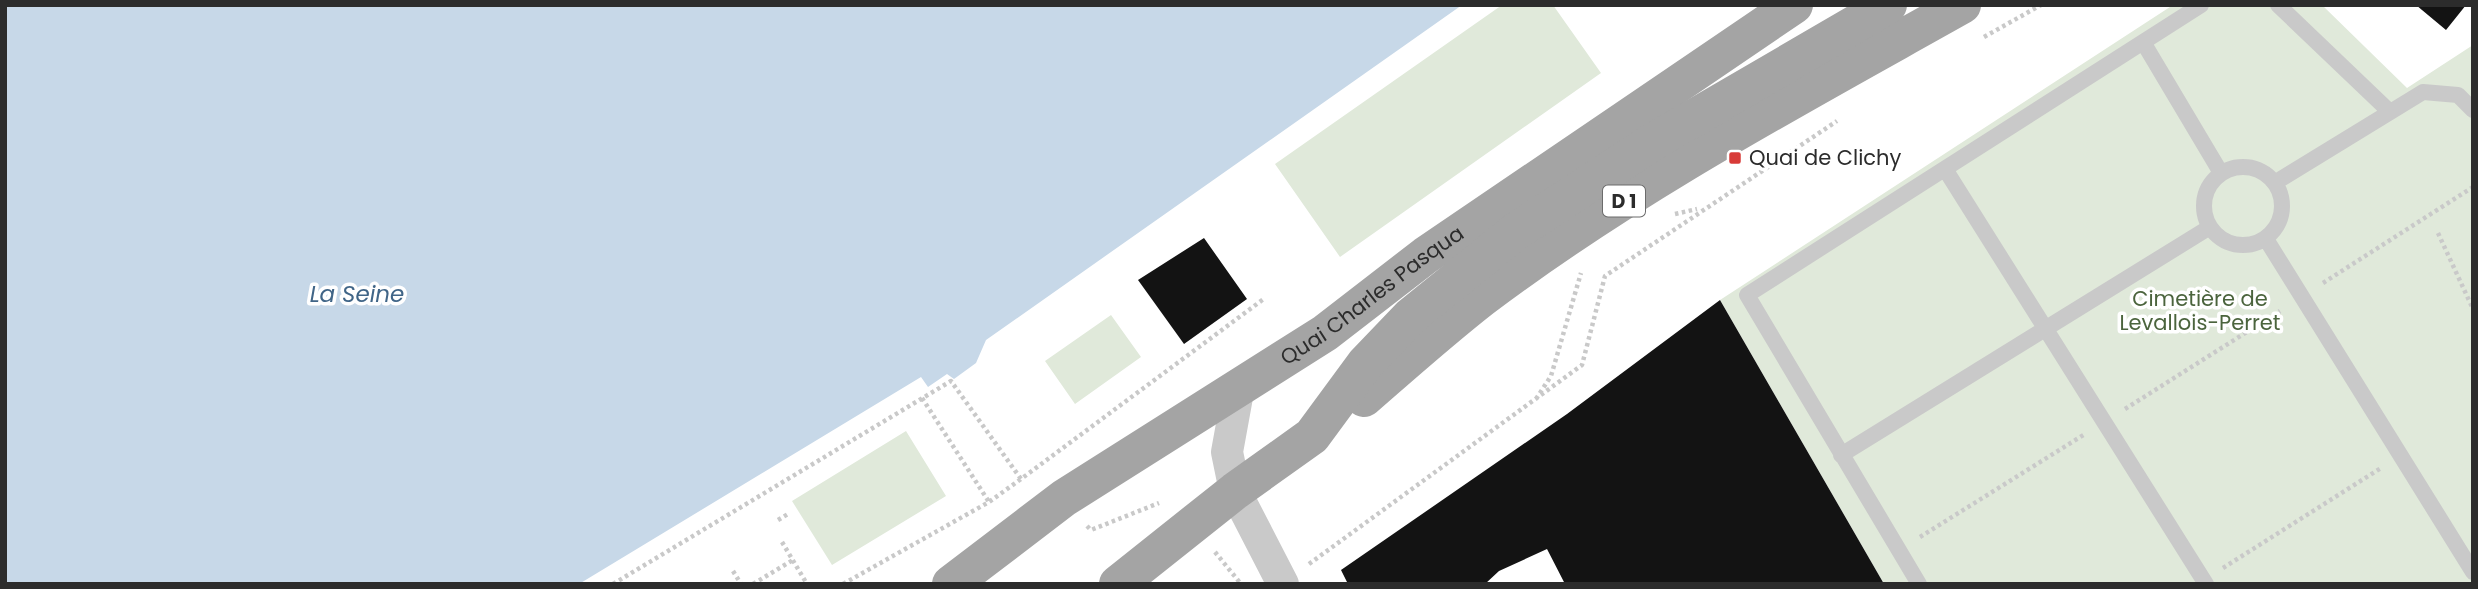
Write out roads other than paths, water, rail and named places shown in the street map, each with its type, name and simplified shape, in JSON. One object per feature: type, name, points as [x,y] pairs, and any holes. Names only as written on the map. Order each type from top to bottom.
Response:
[{"type":"main road","name":"Quai Charles Pasqua","points":[[951,584],[1047,511],[1325,333],[1437,247],[1794,5]]},
{"type":"main road","name":"Quai Charles Pasqua","points":[[1118,584],[1235,491],[1312,436],[1365,364],[1411,316],[1515,232],[1684,122],[1888,5]]},
{"type":"main road","name":"D 1","points":[[1312,436],[1356,405],[1474,305],[1574,234],[1681,164],[1962,5]]},
{"type":"street","points":[[1239,386],[1227,452],[1235,491],[1283,584]]},
{"type":"lane","points":[[1919,584],[1747,295],[2201,5]]},
{"type":"lane","points":[[2278,5],[2389,111]]},
{"type":"lane","points":[[2143,42],[2221,173]]},
{"type":"lane","points":[[2276,182],[2423,92],[2441,91],[2459,95],[2473,110]]},
{"type":"lane","points":[[2237,166],[2250,166],[2266,173],[2276,182],[2283,200],[2282,215],[2266,239],[2239,246],[2225,242],[2210,227],[2204,206],[2206,193],[2221,173],[2237,166]]},
{"type":"lane","points":[[1945,169],[2205,582]]},
{"type":"lane","points":[[1841,455],[2210,227]]},
{"type":"lane","points":[[2266,239],[2473,572]]},
{"type":"lane","points":[[2468,584],[2473,580]]},
{"type":"water","name":"La Seine","points":[[5,5],[1462,5],[986,340],[976,363],[954,379],[947,374],[928,387],[921,377],[579,584],[5,584]]},
{"type":"place","name":"Quai de Clichy","points":[[1735,158]]},
{"type":"park label","name":"Cimetière de Levallois-Perret","points":[[2200,311]]}]
